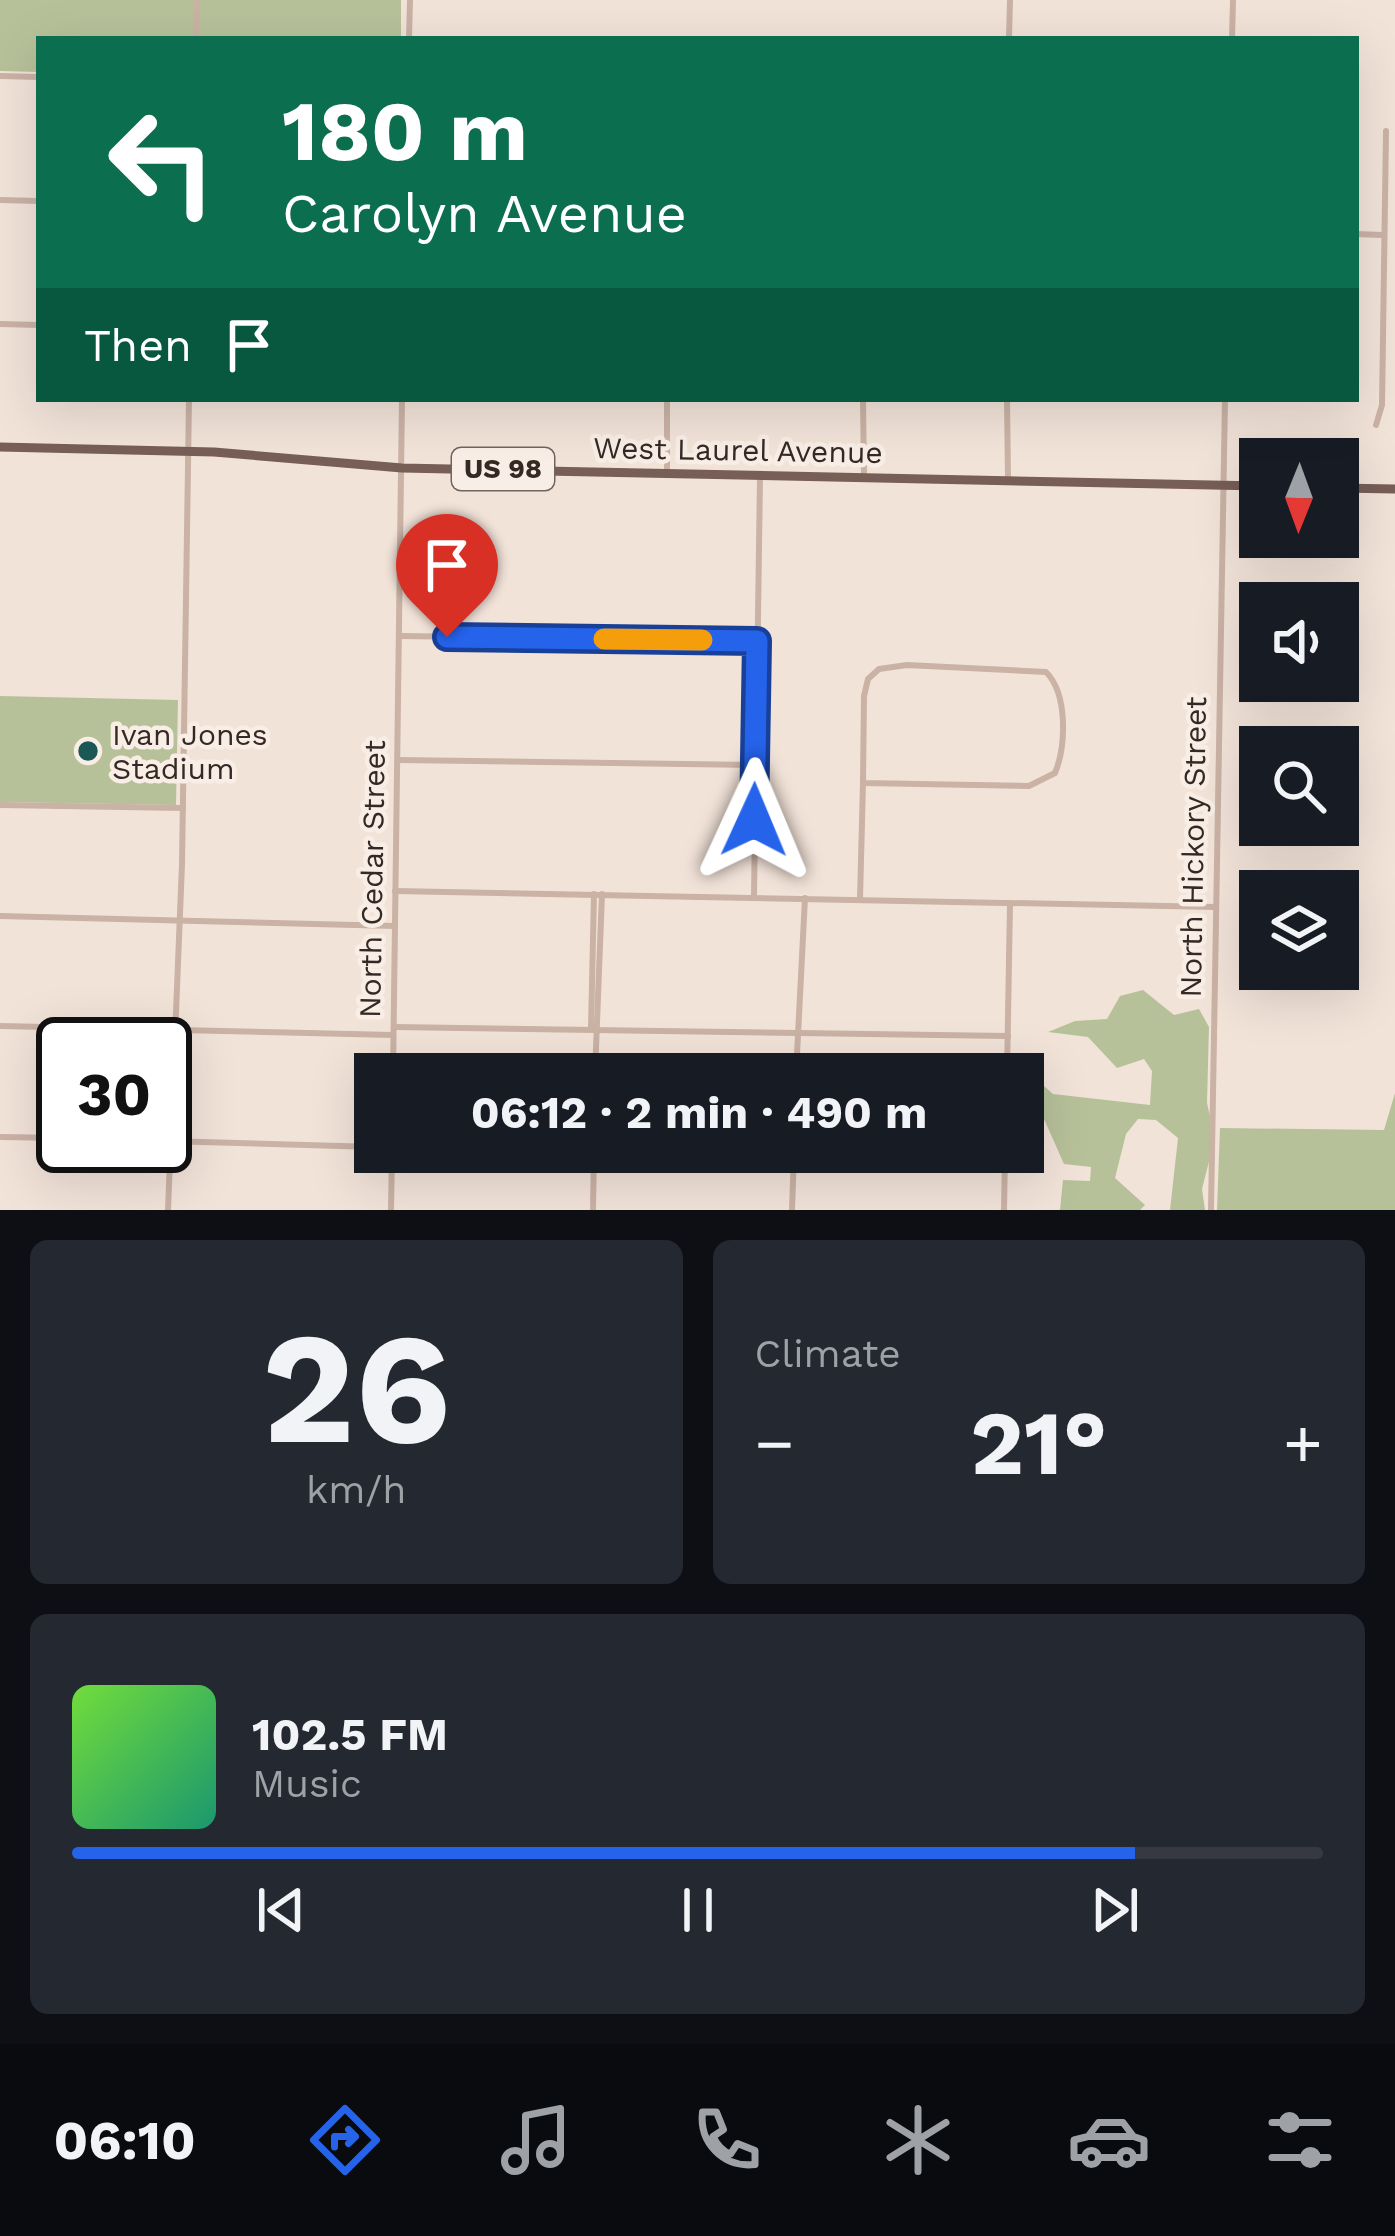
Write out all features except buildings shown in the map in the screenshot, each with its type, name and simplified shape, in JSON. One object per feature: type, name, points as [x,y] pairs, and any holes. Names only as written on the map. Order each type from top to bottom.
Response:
[{"type":"main road","name":"West Laurel Avenue","points":[[0,446],[188,451],[402,468],[1239,485]]},
{"type":"main road","points":[[1359,488],[1395,489]]},
{"type":"street","points":[[196,0],[196,36]]},
{"type":"street","points":[[409,36],[410,0]]},
{"type":"street","points":[[1009,36],[1010,0]]},
{"type":"street","points":[[1232,0],[1232,36]]},
{"type":"street","points":[[0,76],[36,77]]},
{"type":"street","points":[[1376,425],[1382,405],[1386,131]]},
{"type":"street","points":[[0,200],[36,201]]},
{"type":"street","points":[[1359,234],[1383,235]]},
{"type":"street","points":[[0,324],[36,325]]},
{"type":"street","points":[[174,1017],[183,808],[189,402]]},
{"type":"street","name":"North Cedar Street","points":[[393,1053],[402,402]]},
{"type":"street","points":[[667,402],[667,471]]},
{"type":"street","points":[[863,402],[864,477]]},
{"type":"street","points":[[1007,402],[1008,480]]},
{"type":"street","name":"North Hickory Street","points":[[1211,1210],[1225,402]]},
{"type":"street","points":[[754,897],[760,474]]},
{"type":"street","points":[[400,637],[757,641]]},
{"type":"street","points":[[860,899],[864,696],[868,680],[879,669],[1032,668],[1057,685],[1060,758],[1043,783],[863,783]]},
{"type":"street","points":[[398,760],[755,765]]},
{"type":"street","points":[[0,805],[183,808]]},
{"type":"street","points":[[395,891],[1216,907]]},
{"type":"street","points":[[595,1053],[598,894]]},
{"type":"street","points":[[796,1053],[805,898]]},
{"type":"street","points":[[1008,1053],[1010,904]]},
{"type":"street","points":[[0,916],[395,926]]},
{"type":"street","points":[[0,1026],[36,1027]]},
{"type":"street","points":[[192,1030],[594,1028],[1008,1036]]},
{"type":"street","points":[[0,1137],[36,1138]]},
{"type":"street","points":[[192,1142],[354,1146]]},
{"type":"street","points":[[168,1173],[168,1210]]},
{"type":"street","points":[[391,1210],[392,1173]]},
{"type":"street","points":[[593,1210],[594,1173]]},
{"type":"street","points":[[792,1210],[793,1173]]},
{"type":"street","points":[[1004,1210],[1005,1173]]},
{"type":"green space","points":[[0,0],[401,0],[401,36],[36,36],[36,72],[0,71]]},
{"type":"green space","name":"Ivan Jones Stadium","points":[[0,696],[178,700],[176,805],[0,802]]},
{"type":"green space","points":[[1143,990],[1174,1015],[1199,1009],[1209,1027],[1207,1103],[1215,1138],[1202,1189],[1205,1210],[1170,1210],[1178,1138],[1156,1120],[1138,1119],[1126,1134],[1115,1178],[1145,1205],[1140,1210],[1060,1210],[1063,1180],[1090,1181],[1091,1167],[1064,1164],[1044,1119],[1044,1086],[1053,1094],[1150,1105],[1152,1071],[1144,1059],[1117,1068],[1088,1037],[1048,1032],[1075,1021],[1107,1019],[1120,996]]},
{"type":"green space","points":[[1395,1093],[1395,1210],[1217,1210],[1220,1128],[1384,1130]]},
{"type":"slow traffic","points":[[604,639],[702,640]]},
{"type":"place","name":"Ivan Jones Stadium","points":[[88,751]]},
{"type":"route","points":[[447,637],[757,641],[754,820]]}]
